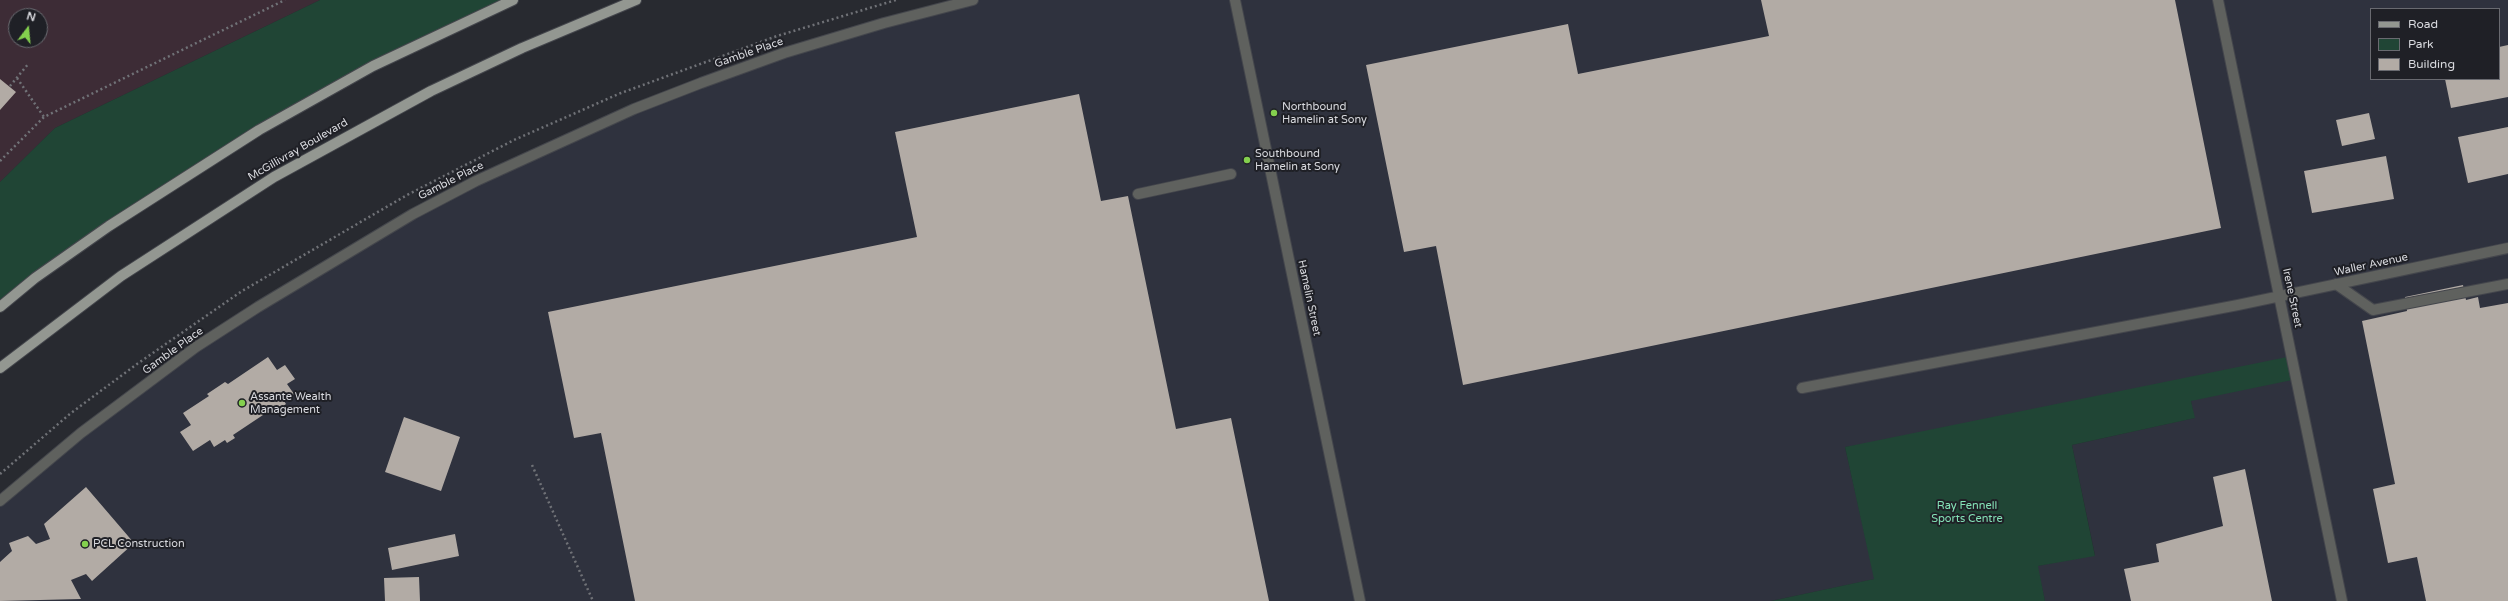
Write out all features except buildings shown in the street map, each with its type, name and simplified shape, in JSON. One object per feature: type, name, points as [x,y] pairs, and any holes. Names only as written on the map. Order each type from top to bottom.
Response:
[{"type":"main road","points":[[0,307],[35,278],[109,226],[259,130],[373,66],[514,0]]},
{"type":"main road","name":"McGillivray Boulevard","points":[[0,368],[121,276],[274,177],[431,91],[522,48],[636,0]]},
{"type":"street","name":"Gamble Place","points":[[0,501],[81,433],[196,347],[258,307],[420,210],[558,143],[634,109],[701,83],[791,51],[884,23],[973,0]]},
{"type":"street","name":"Hamelin Street","points":[[1234,0],[1360,601]]},
{"type":"street","name":"Irene Street","points":[[2218,0],[2342,601]]},
{"type":"street","points":[[1138,194],[1231,174]]},
{"type":"street","name":"Waller Avenue","points":[[1802,388],[2279,297],[2508,248]]},
{"type":"street","points":[[2336,284],[2373,310],[2508,284]]},
{"type":"path","points":[[0,161],[44,117],[285,0]]},
{"type":"path","points":[[10,86],[29,63]]},
{"type":"path","points":[[17,78],[44,117]]},
{"type":"path","points":[[532,465],[593,601]]},
{"type":"shaded area","points":[[0,0],[320,0],[55,128],[0,182]]},
{"type":"shaded area","points":[[973,0],[2508,0],[2508,601],[2045,601],[2037,566],[2095,555],[2072,445],[2194,418],[2191,401],[1845,447],[1875,579],[1771,601],[0,601],[0,501],[196,347],[413,214],[701,83]]},
{"type":"green space","points":[[320,0],[513,0],[373,66],[189,174],[0,307],[0,182],[55,128]]},
{"type":"green space","name":"Ray Fennell Sports Centre","points":[[2292,356],[2297,379],[2191,401],[2195,418],[2072,445],[2095,556],[2038,566],[2045,601],[1771,601],[1874,579],[1845,447]]},
{"type":"place","name":"Northbound Hamelin at Sony","points":[[1274,113]]},
{"type":"place","name":"Southbound Hamelin at Sony","points":[[1247,160]]},
{"type":"place","name":"Assante Wealth Management","points":[[242,403]]},
{"type":"place","name":"PCL Construction","points":[[85,544]]}]
